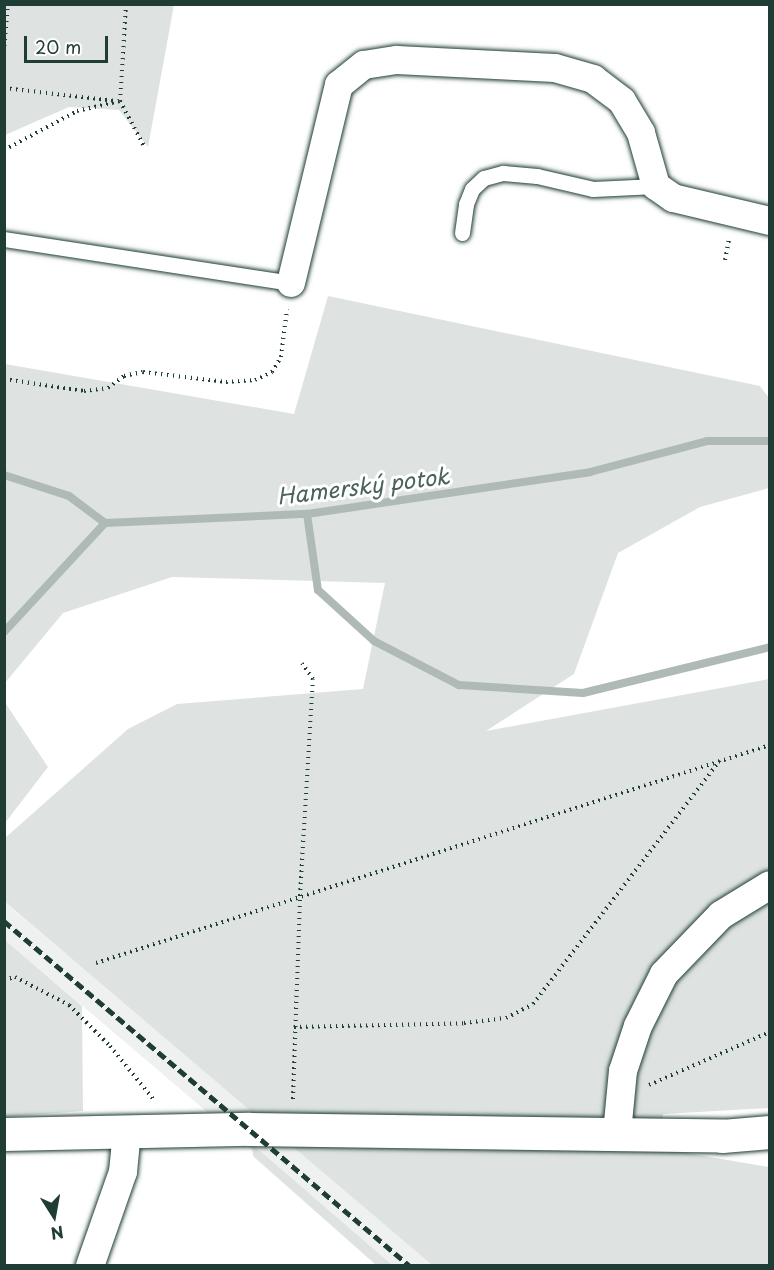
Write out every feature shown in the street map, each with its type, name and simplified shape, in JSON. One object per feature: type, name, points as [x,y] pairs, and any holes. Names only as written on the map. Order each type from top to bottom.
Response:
[{"type":"street","points":[[291,282],[339,85],[364,65],[397,60],[555,68],[593,79],[622,101],[633,119],[641,133],[656,186],[674,198],[770,221]]},
{"type":"street","points":[[617,1133],[623,1071],[638,1026],[664,974],[722,915],[770,885]]},
{"type":"street","points":[[4,1134],[298,1130],[722,1136],[770,1132]]},
{"type":"street","points":[[90,1266],[123,1172],[127,1131]]},
{"type":"lane","points":[[462,233],[472,189],[484,177],[503,173],[537,176],[593,189],[656,186]]},
{"type":"lane","points":[[4,239],[291,282]]},
{"type":"path","points":[[4,52],[8,4]]},
{"type":"path","points":[[126,4],[120,101],[145,148]]},
{"type":"path","points":[[4,88],[120,101]]},
{"type":"path","points":[[4,150],[77,111],[120,101]]},
{"type":"path","points":[[4,379],[84,391],[108,388],[124,376],[143,372],[226,382],[255,380],[272,372],[281,357],[291,282]]},
{"type":"path","points":[[298,1130],[292,1082],[313,679],[302,663]]},
{"type":"path","points":[[96,963],[770,745]]},
{"type":"path","points":[[294,1027],[464,1023],[506,1018],[533,1004],[721,760]]},
{"type":"path","points":[[4,980],[15,977],[69,1005],[129,1069],[175,1131]]},
{"type":"path","points":[[620,1097],[770,1032]]},
{"type":"shaded area","points":[[4,5],[174,5],[148,147],[119,110],[69,107],[5,135]]},
{"type":"shaded area","points":[[328,296],[760,386],[769,398],[769,488],[700,507],[618,553],[574,674],[486,731],[769,679],[769,1108],[663,1114],[663,1149],[769,1167],[769,1265],[432,1265],[5,902],[5,838],[128,729],[177,704],[363,689],[385,583],[172,577],[63,613],[5,683],[5,364],[294,414]]},
{"type":"shaded area","points":[[4,701],[48,767],[5,823],[4,823]]},
{"type":"shaded area","points":[[4,902],[432,1265],[387,1265],[5,940]]},
{"type":"shaded area","points":[[5,940],[82,1006],[83,1111],[5,1117]]},
{"type":"shaded area","points":[[252,1144],[392,1265],[376,1265],[253,1156]]},
{"type":"waterway","name":"Hamerský potok","points":[[4,632],[105,523],[307,514],[590,472],[707,441],[770,441]]},
{"type":"waterway","points":[[4,475],[69,496],[105,523]]},
{"type":"waterway","points":[[307,514],[318,590],[374,641],[459,685],[583,693],[770,647]]},
{"type":"railway","points":[[4,921],[410,1266]]}]
